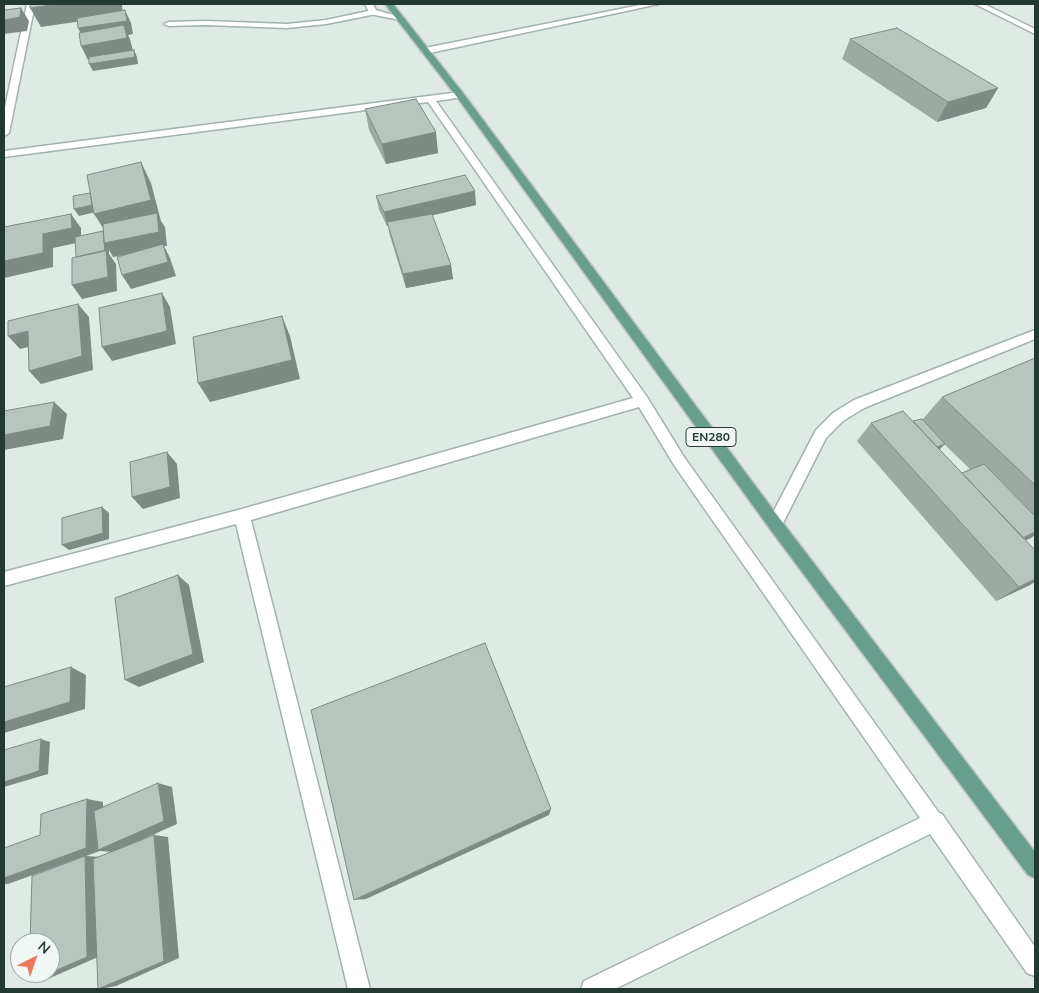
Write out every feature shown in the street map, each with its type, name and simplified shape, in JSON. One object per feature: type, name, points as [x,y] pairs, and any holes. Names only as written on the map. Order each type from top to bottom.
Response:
[{"type":"main road","name":"EN280","points":[[389,4],[460,96],[775,524],[1035,868]]},
{"type":"street","points":[[4,133],[31,4]]},
{"type":"street","points":[[369,4],[374,12]]},
{"type":"street","points":[[424,51],[655,4]]},
{"type":"street","points":[[979,4],[1035,32]]},
{"type":"street","points":[[168,24],[206,22],[287,26],[326,22],[374,12],[400,18]]},
{"type":"street","points":[[4,154],[460,96]]},
{"type":"street","points":[[431,100],[642,401],[679,462],[935,821],[1035,965]]},
{"type":"street","points":[[775,524],[821,434],[838,417],[859,404],[1035,334]]},
{"type":"street","points":[[4,579],[242,516],[642,401]]},
{"type":"street","points":[[242,516],[360,989]]},
{"type":"street","points":[[592,989],[935,821]]},
{"type":"building","points":[[30,4],[58,4],[30,8]]},
{"type":"building","points":[[21,8],[20,17],[4,20],[4,10]]},
{"type":"building","points":[[125,10],[127,21],[78,28],[77,18]]},
{"type":"building","points":[[124,25],[127,38],[81,46],[79,33]]},
{"type":"building","points":[[897,28],[998,88],[948,102],[850,39]]},
{"type":"building","points":[[134,50],[135,57],[89,64],[89,57]]},
{"type":"building","points":[[416,99],[436,132],[382,144],[365,109]]},
{"type":"building","points":[[141,162],[151,200],[94,214],[87,175]]},
{"type":"building","points":[[465,175],[475,191],[384,212],[376,196]]},
{"type":"building","points":[[90,193],[92,205],[74,209],[73,196]]},
{"type":"building","points":[[157,213],[159,232],[104,243],[103,224]]},
{"type":"building","points":[[71,214],[72,228],[43,234],[43,253],[4,261],[4,227]]},
{"type":"building","points":[[432,214],[451,265],[403,274],[387,222]]},
{"type":"building","points":[[103,231],[105,251],[76,257],[75,237]]},
{"type":"building","points":[[163,244],[168,262],[122,275],[117,257]]},
{"type":"building","points":[[106,250],[108,277],[72,285],[72,258]]},
{"type":"building","points":[[162,293],[167,331],[102,347],[99,308]]},
{"type":"building","points":[[78,304],[82,356],[29,371],[28,331],[8,336],[8,321]]},
{"type":"building","points":[[282,316],[292,360],[198,383],[193,337]]},
{"type":"building","points":[[1035,358],[1035,485],[942,397]]},
{"type":"building","points":[[54,402],[50,426],[4,435],[4,411]]},
{"type":"building","points":[[903,411],[1035,550],[1035,579],[1019,587],[871,423]]},
{"type":"building","points":[[922,419],[945,444],[937,447],[913,421]]},
{"type":"building","points":[[167,452],[170,487],[132,497],[130,462]]},
{"type":"building","points":[[984,464],[1035,516],[1035,532],[1023,538],[962,473]]},
{"type":"building","points":[[102,507],[103,533],[62,545],[62,518]]},
{"type":"building","points":[[178,575],[193,654],[125,680],[115,598]]},
{"type":"building","points":[[485,643],[551,809],[354,900],[311,710]]},
{"type":"building","points":[[71,667],[70,702],[4,722],[4,687]]},
{"type":"building","points":[[41,739],[39,771],[4,782],[4,750]]},
{"type":"building","points":[[158,783],[164,821],[98,850],[94,811]]},
{"type":"building","points":[[87,799],[86,848],[4,878],[4,848],[40,835],[41,814]]},
{"type":"building","points":[[154,835],[164,961],[98,989],[93,859]]},
{"type":"building","points":[[85,856],[87,957],[60,969],[60,933],[30,933],[32,876]]}]
